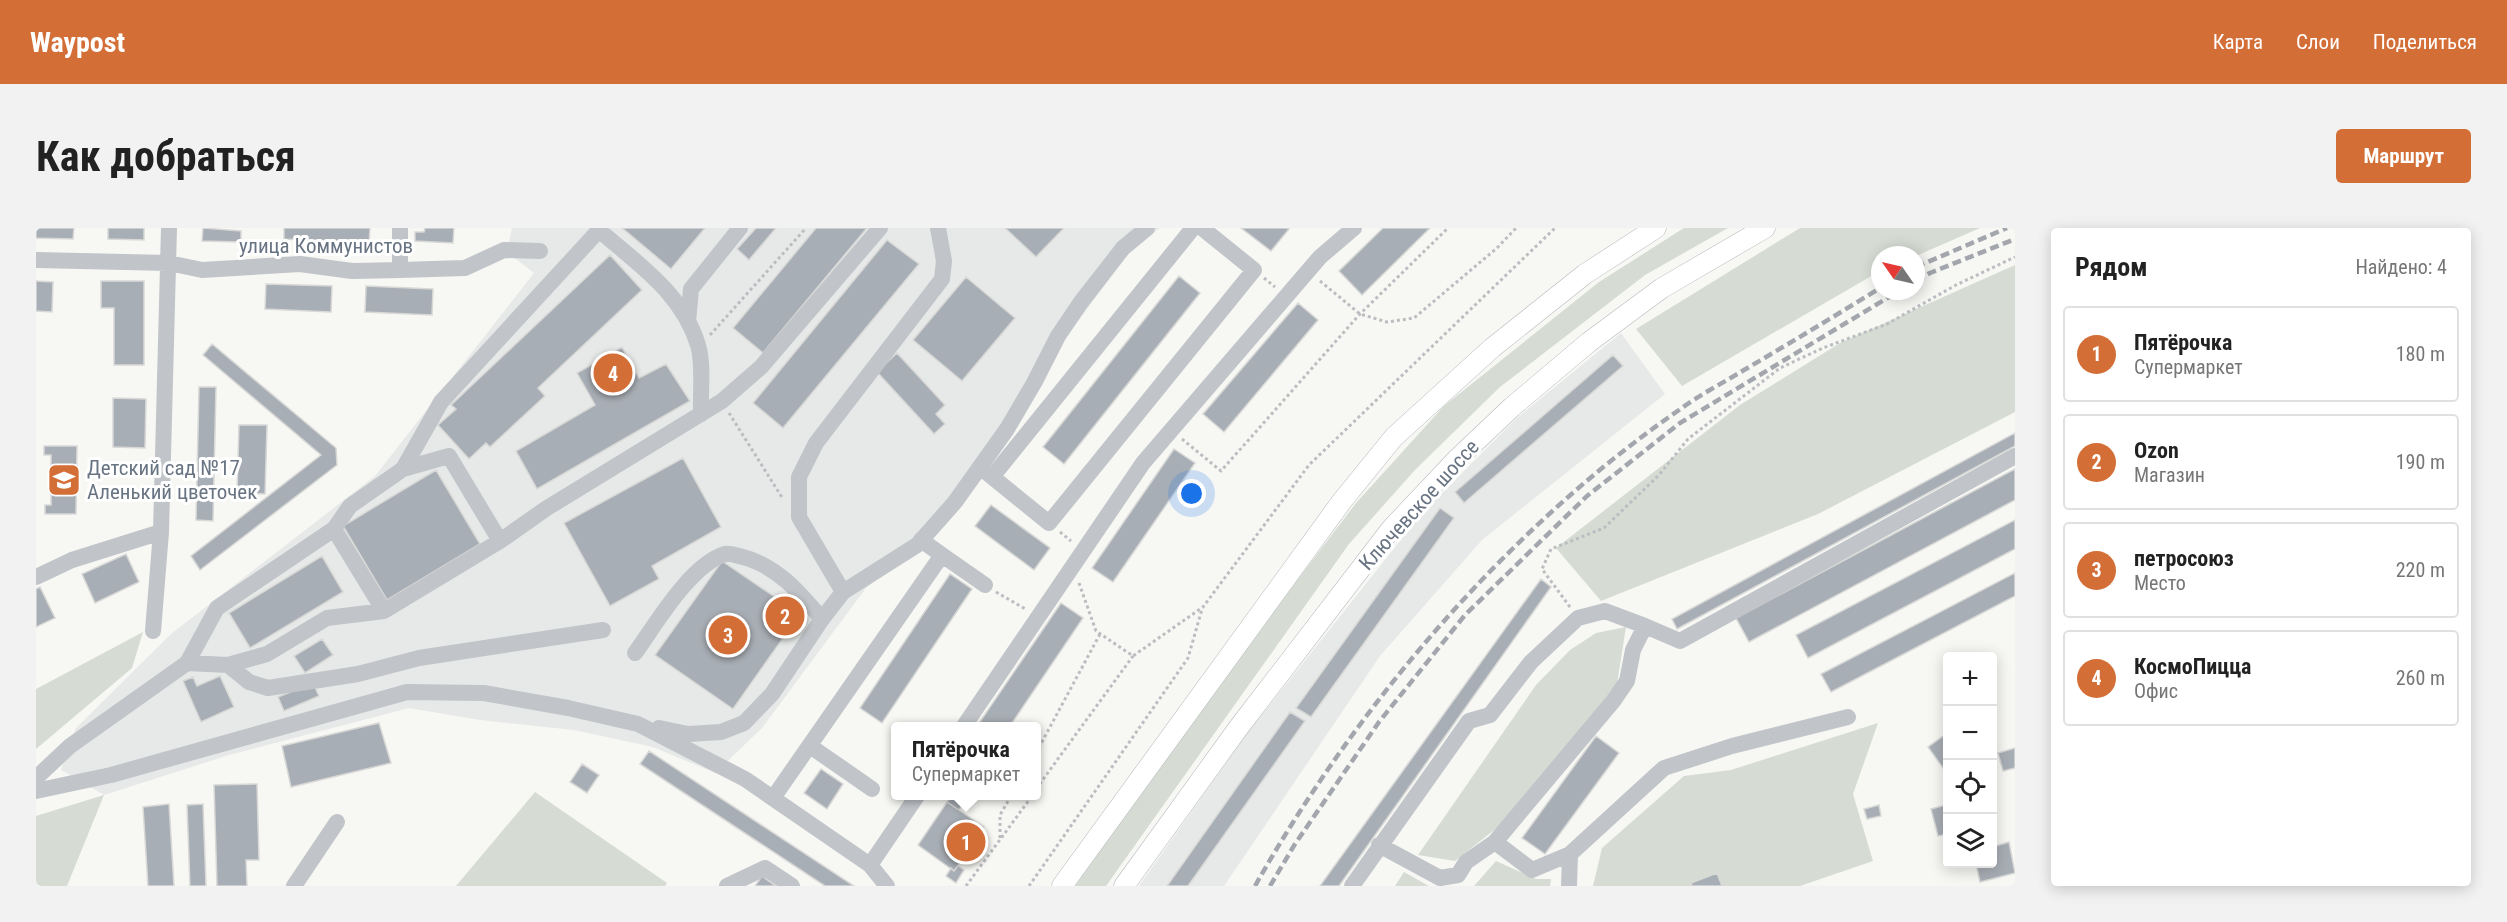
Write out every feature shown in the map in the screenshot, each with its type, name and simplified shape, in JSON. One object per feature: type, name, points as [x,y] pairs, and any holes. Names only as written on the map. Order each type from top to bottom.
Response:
[{"type":"main road","points":[[1062,886],[1342,501],[1394,437],[1492,348],[1585,274],[1656,228]]},
{"type":"main road","name":"Ключевское шоссе","points":[[1124,886],[1239,726],[1391,529],[1456,460],[1572,357],[1653,294],[1765,228]]},
{"type":"street","points":[[153,631],[161,532],[169,228]]},
{"type":"street","points":[[400,228],[400,270]]},
{"type":"street","points":[[688,322],[691,289],[740,228]]},
{"type":"street","points":[[187,663],[228,665],[267,654],[327,618],[384,611],[500,541],[547,508],[722,401],[761,367],[880,228]]},
{"type":"street","points":[[843,592],[799,517],[799,477],[816,443],[942,279],[944,261],[938,228]]},
{"type":"street","points":[[986,472],[1058,336],[1123,248],[1147,228]]},
{"type":"street","points":[[36,791],[111,775],[407,692],[484,693],[568,708],[688,734],[721,732],[744,723],[772,694],[822,619],[843,592],[860,584],[921,540],[986,472],[1193,228]]},
{"type":"street","points":[[986,472],[1049,523],[1254,270],[1202,228]]},
{"type":"street","points":[[967,722],[1143,463],[1309,270],[1354,228]]},
{"type":"street","points":[[403,469],[441,402],[601,229],[672,294],[688,322],[698,347],[701,414]]},
{"type":"street","name":"улица Коммунистов","points":[[36,260],[169,263],[202,270],[300,264],[352,271],[465,268],[504,250],[540,251]]},
{"type":"street","points":[[36,778],[70,746],[187,663],[217,608],[334,529],[350,506],[403,469],[449,456],[500,541]]},
{"type":"street","points":[[1352,886],[1469,721],[1490,715],[1531,662],[1578,618],[1605,610],[1680,641],[2015,456]]},
{"type":"street","points":[[334,529],[384,611]]},
{"type":"street","points":[[36,577],[72,560],[161,532]]},
{"type":"street","points":[[921,540],[985,585]]},
{"type":"street","points":[[636,653],[681,590],[710,561],[728,553],[762,562],[797,589],[822,619]]},
{"type":"street","points":[[773,798],[942,555]]},
{"type":"street","points":[[1379,845],[1440,878],[1458,875],[1466,862],[1495,842],[1614,700],[1627,681],[1633,650],[1645,626]]},
{"type":"street","points":[[228,665],[249,682],[268,688],[358,674],[419,658],[603,630]]},
{"type":"street","points":[[1495,842],[1532,870],[1570,854],[1664,768],[1732,746],[1848,717]]},
{"type":"street","points":[[638,724],[745,779],[870,865],[886,886]]},
{"type":"street","points":[[810,746],[872,789]]},
{"type":"street","points":[[870,865],[914,800]]},
{"type":"street","points":[[294,886],[337,822]]},
{"type":"street","points":[[1569,886],[1570,854]]},
{"type":"street","points":[[727,886],[765,868],[792,886]]},
{"type":"path","points":[[698,347],[754,289],[806,228]]},
{"type":"path","points":[[1171,430],[1221,471],[1360,314],[1448,228]]},
{"type":"path","points":[[1309,270],[1348,307],[1360,314],[1387,322],[1414,318],[1497,248],[1516,228]]},
{"type":"path","points":[[1041,782],[1133,656],[1203,607],[1310,465],[1555,228]]},
{"type":"path","points":[[1578,618],[1542,569],[1551,549],[1604,528],[1659,475],[1688,439],[1780,368],[1823,348],[1887,324],[1956,285],[2015,257]]},
{"type":"path","points":[[1254,270],[1287,296]]},
{"type":"path","points":[[722,401],[783,500]]},
{"type":"path","points":[[1049,523],[1084,552]]},
{"type":"path","points":[[1074,567],[1096,631],[1133,656]]},
{"type":"path","points":[[985,585],[1039,617]]},
{"type":"path","points":[[1029,886],[1188,658],[1203,607]]},
{"type":"path","points":[[1041,744],[1100,634]]},
{"type":"path","points":[[1000,840],[1000,815],[1008,800]]},
{"type":"path","points":[[966,886],[1028,800]]},
{"type":"shaded area","points":[[512,228],[1160,228],[1128,254],[1065,339],[1044,382],[957,511],[921,552],[892,568],[866,588],[762,728],[715,773],[653,747],[574,730],[480,720],[409,708],[229,755],[104,795],[61,770],[76,728],[171,634],[375,476],[534,273],[507,252]]},
{"type":"shaded area","points":[[1684,228],[1728,228],[1645,275],[1500,387],[1415,470],[1349,544],[1106,886],[1075,886],[1216,687],[1356,503],[1444,406],[1599,282]]},
{"type":"shaded area","points":[[1800,228],[1980,228],[1925,252],[1925,246],[1871,246],[1871,276],[1682,386],[1636,329]]},
{"type":"shaded area","points":[[2015,265],[2015,412],[1818,514],[1601,601],[1556,548],[1740,405],[1840,343]]},
{"type":"shaded area","points":[[1621,333],[1665,394],[1482,540],[1380,656],[1224,886],[1139,886],[1245,736],[1423,512],[1517,418]]},
{"type":"shaded area","points":[[1626,627],[1617,684],[1498,827],[1455,861],[1418,855],[1536,685],[1570,650],[1596,633]]},
{"type":"shaded area","points":[[143,632],[132,668],[36,749],[36,689]]},
{"type":"shaded area","points":[[1878,723],[1853,794],[1873,861],[1800,886],[1593,886],[1602,848],[1684,776],[1731,770]]},
{"type":"shaded area","points":[[535,792],[667,883],[665,886],[456,886]]},
{"type":"shaded area","points":[[104,795],[67,886],[36,886],[36,816]]},
{"type":"shaded area","points":[[1496,861],[1536,879],[1551,879],[1550,886],[1474,886]]},
{"type":"shaded area","points":[[1404,872],[1429,886],[1395,886]]},
{"type":"building","points":[[36,228],[74,228],[73,239],[36,238]]},
{"type":"building","points":[[108,228],[144,228],[144,240],[108,239]]},
{"type":"building","points":[[203,228],[241,231],[241,242],[202,241]]},
{"type":"building","points":[[284,228],[370,228],[369,243],[284,239]]},
{"type":"building","points":[[425,228],[454,228],[453,243],[415,241],[415,232],[424,232]]},
{"type":"building","points":[[622,228],[705,228],[671,269]]},
{"type":"building","points":[[756,228],[776,228],[749,260],[737,249]]},
{"type":"building","points":[[816,228],[867,228],[763,353],[733,328]]},
{"type":"building","points":[[1005,228],[1064,228],[1036,257]]},
{"type":"building","points":[[1241,228],[1287,228],[1289,229],[1271,251]]},
{"type":"building","points":[[1383,228],[1430,228],[1362,295],[1339,271]]},
{"type":"building","points":[[887,240],[919,264],[783,428],[753,403]]},
{"type":"building","points":[[610,255],[642,290],[538,388],[545,396],[490,447],[486,443],[469,459],[438,425],[456,409],[451,405]]},
{"type":"building","points":[[1179,276],[1200,293],[1064,464],[1043,447]]},
{"type":"building","points":[[966,277],[1015,318],[962,381],[913,340]]},
{"type":"building","points":[[36,281],[53,282],[52,312],[36,311]]},
{"type":"building","points":[[101,281],[144,281],[144,365],[114,365],[114,308],[101,308]]},
{"type":"building","points":[[266,284],[332,286],[331,312],[265,309]]},
{"type":"building","points":[[366,286],[433,289],[432,315],[365,312]]},
{"type":"building","points":[[1298,303],[1318,320],[1224,432],[1203,414]]},
{"type":"building","points":[[212,344],[336,448],[337,465],[200,570],[191,556],[321,455],[203,355]]},
{"type":"building","points":[[622,347],[639,378],[666,364],[690,401],[537,489],[516,451],[595,405],[577,373]]},
{"type":"building","points":[[897,353],[945,405],[936,414],[945,424],[934,434],[877,372]]},
{"type":"building","points":[[1613,355],[1623,366],[1464,503],[1455,492]]},
{"type":"building","points":[[199,387],[216,387],[213,521],[196,520]]},
{"type":"building","points":[[113,398],[146,399],[145,448],[113,447]]},
{"type":"building","points":[[239,425],[267,425],[265,494],[237,493]]},
{"type":"building","points":[[2015,433],[2015,446],[1677,629],[1672,619]]},
{"type":"building","name":"Детский сад №17 Аленький цветочек","points":[[44,446],[77,446],[76,514],[45,514],[45,505],[51,505],[51,455],[44,455]]},
{"type":"building","points":[[1174,449],[1195,463],[1113,582],[1092,568]]},
{"type":"building","points":[[683,458],[721,527],[652,566],[659,579],[610,606],[564,523]]},
{"type":"building","points":[[2015,469],[2015,500],[1749,642],[1736,618]]},
{"type":"building","points":[[436,470],[480,544],[387,600],[343,526]]},
{"type":"building","points":[[991,505],[1050,548],[1034,570],[975,526]]},
{"type":"building","points":[[1440,508],[1454,518],[1311,717],[1296,708]]},
{"type":"building","points":[[2015,520],[2015,549],[1808,658],[1796,635]]},
{"type":"building","points":[[126,554],[139,582],[95,603],[82,574]]},
{"type":"building","points":[[322,556],[343,592],[250,648],[229,613]]},
{"type":"building","points":[[722,561],[800,614],[733,709],[655,655]]},
{"type":"building","points":[[2015,573],[2015,596],[1831,692],[1821,674]]},
{"type":"building","points":[[950,574],[972,589],[882,723],[860,708]]},
{"type":"building","points":[[1541,579],[1551,587],[1339,886],[1320,886]]},
{"type":"building","points":[[40,587],[55,618],[36,627],[36,589]]},
{"type":"building","points":[[1061,603],[1083,618],[1013,722],[980,722]]},
{"type":"building","points":[[322,639],[333,655],[305,673],[294,656]]},
{"type":"building","points":[[220,676],[234,707],[201,722],[183,681],[193,677],[197,686]]},
{"type":"building","points":[[313,683],[319,696],[284,711],[278,697]]},
{"type":"building","points":[[1290,712],[1305,721],[1188,886],[1167,886]]},
{"type":"building","points":[[379,723],[391,763],[291,787],[282,746]]},
{"type":"building","points":[[1596,736],[1619,753],[1545,854],[1522,838]]},
{"type":"building","points":[[1943,736],[1943,768],[1928,747]]},
{"type":"building","points":[[2015,748],[2015,768],[2003,771],[1998,753]]},
{"type":"building","points":[[649,751],[854,886],[825,886],[640,764]]},
{"type":"building","points":[[582,764],[599,775],[587,793],[570,782]]},
{"type":"building","points":[[821,769],[843,784],[827,809],[804,793]]},
{"type":"building","points":[[257,784],[259,860],[246,860],[247,886],[217,886],[214,785]]},
{"type":"building","points":[[958,800],[963,803],[959,810],[947,802]]},
{"type":"building","points":[[947,802],[984,827],[954,871],[918,845]]},
{"type":"building","points":[[169,804],[174,886],[148,886],[143,807]]},
{"type":"building","points":[[203,804],[206,886],[190,886],[187,805]]},
{"type":"building","points":[[1879,805],[1881,816],[1867,819],[1864,809]]},
{"type":"building","points":[[1943,806],[1943,835],[1938,836],[1931,809]]},
{"type":"building","points":[[2009,842],[2015,873],[1980,882],[1977,868],[1997,868],[1997,846]]},
{"type":"building","points":[[958,866],[964,870],[956,883],[946,876],[951,868],[954,871]]},
{"type":"building","points":[[1717,873],[1722,886],[1692,886],[1691,883]]},
{"type":"building","points":[[762,876],[776,886],[755,886]]},
{"type":"railway","points":[[1925,263],[2007,228]]},
{"type":"railway","points":[[1925,276],[2015,239]]},
{"type":"railway","points":[[1255,886],[1295,818],[1340,752],[1389,687],[1496,565],[1555,509],[1616,457],[1687,405],[1871,293]]},
{"type":"railway","points":[[1270,886],[1295,844],[1379,722],[1465,615],[1587,496],[1680,423],[1884,300]]},
{"type":"place","name":"КосмоПицца","points":[[613,373]]},
{"type":"place","name":"Детский сад №17 Аленький цветочек","points":[[64,480]]},
{"type":"place","name":"Ozon","points":[[785,616]]},
{"type":"place","name":"петросоюз","points":[[728,635]]},
{"type":"place","name":"Пятёрочка","points":[[966,842]]}]
